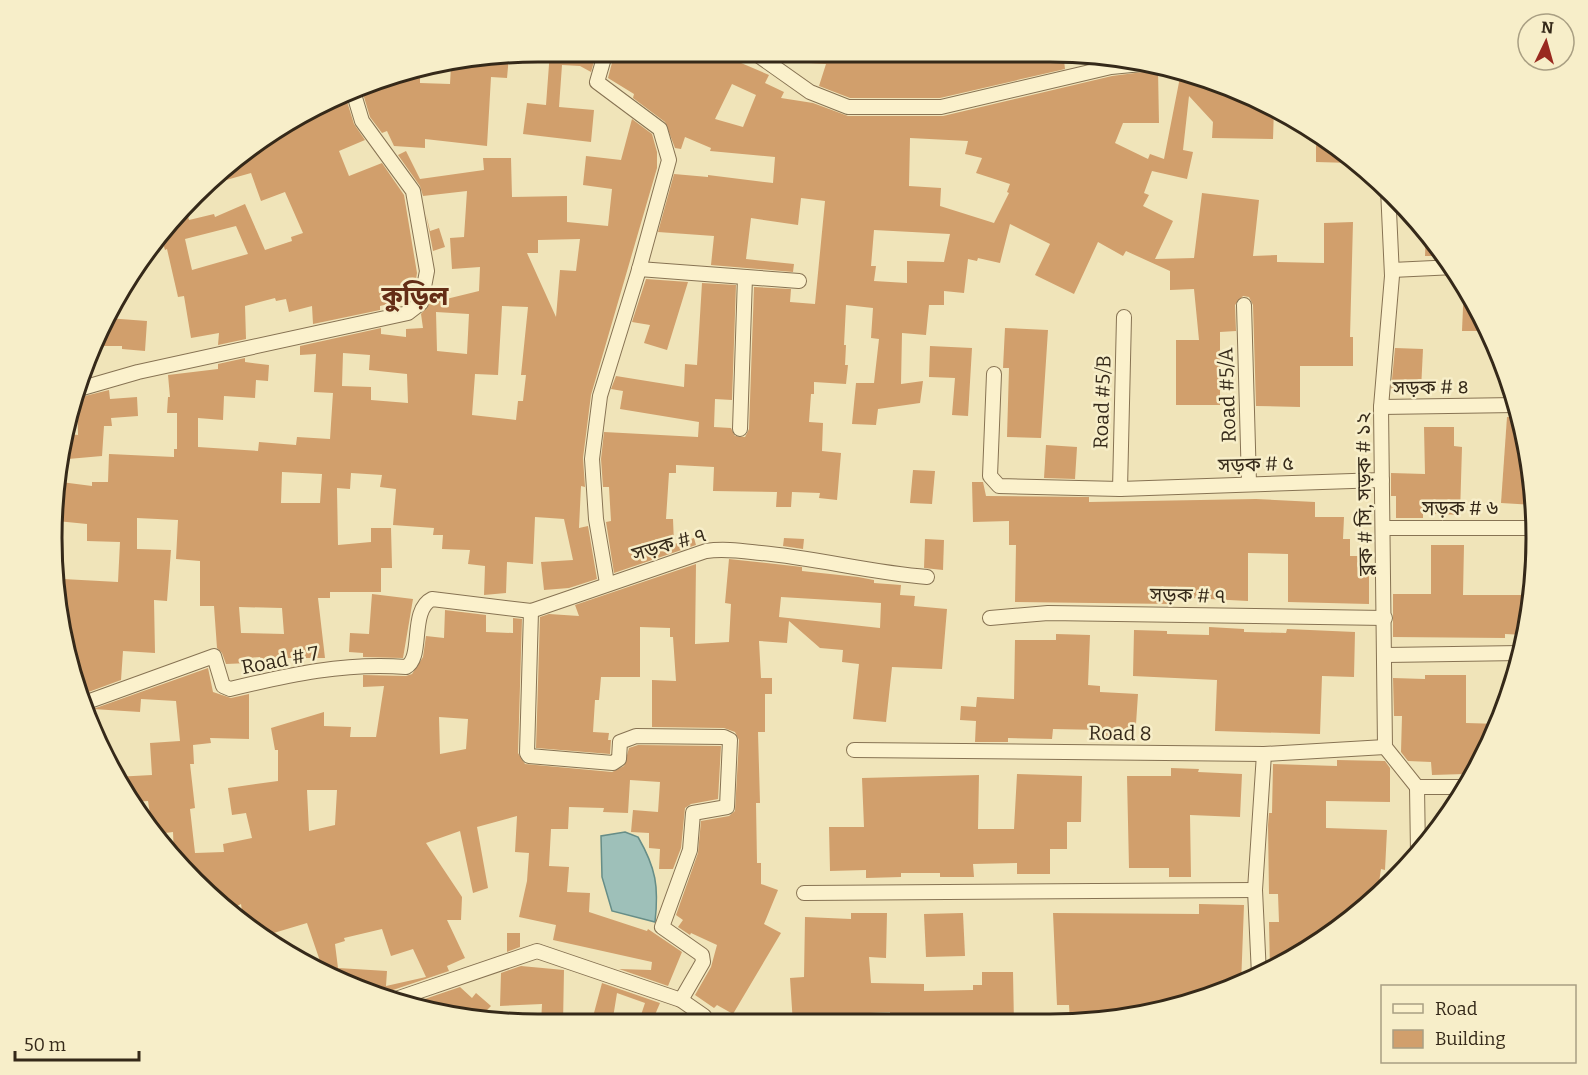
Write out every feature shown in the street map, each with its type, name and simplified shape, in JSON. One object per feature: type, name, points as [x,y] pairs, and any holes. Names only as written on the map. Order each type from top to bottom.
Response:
[{"type":"street","points":[[603,62],[597,82],[660,129],[669,160],[600,396],[592,459],[596,519],[607,583]]},
{"type":"street","points":[[768,62],[810,92],[848,107],[941,107],[1116,67]]},
{"type":"street","points":[[86,387],[138,372],[408,313],[421,303],[427,271],[413,191],[362,122],[355,98]]},
{"type":"street","name":"ব্লক # সি, সড়ক # ১২","points":[[1385,747],[1386,655],[1381,407],[1392,270],[1389,203]]},
{"type":"street","points":[[1392,270],[1442,268]]},
{"type":"street","points":[[639,269],[799,281]]},
{"type":"street","points":[[740,429],[745,276]]},
{"type":"street","name":"Road #5/A","points":[[1244,305],[1249,483]]},
{"type":"street","name":"Road #5/B","points":[[1124,317],[1126,488]]},
{"type":"street","name":"সড়ক # ৫","points":[[994,374],[990,476],[993,482],[1008,487],[1126,488],[1382,480]]},
{"type":"street","name":"সড়ক # ৪","points":[[1381,407],[1507,405]]},
{"type":"street","name":"সড়ক # ৬","points":[[1384,528],[1526,528]]},
{"type":"street","name":"সড়ক # ৭","points":[[426,602],[432,599],[531,611],[607,583],[716,549],[788,555],[894,575],[927,577]]},
{"type":"street","name":"Road # 7","points":[[91,701],[214,656],[223,686],[230,689],[285,676],[361,665],[406,667],[412,660],[417,631],[426,602]]},
{"type":"street","points":[[531,611],[527,753],[529,756],[613,763],[619,759],[620,742],[636,735],[724,737],[730,740],[727,807],[693,813],[690,849],[662,927],[702,955],[703,962],[681,1000]]},
{"type":"street","name":"সড়ক # ৭","points":[[990,618],[1048,613],[1385,618]]},
{"type":"street","points":[[1386,655],[1512,653]]},
{"type":"street","points":[[1385,747],[1418,787],[1418,839]]},
{"type":"street","name":"Road 8","points":[[854,750],[1264,754],[1385,747]]},
{"type":"street","points":[[1259,965],[1255,890],[1264,754]]},
{"type":"street","points":[[1418,787],[1456,787]]},
{"type":"street","points":[[804,893],[1255,890]]},
{"type":"street","points":[[408,995],[537,951],[681,1000],[701,1014]]},
{"type":"water","points":[[625,832],[638,837],[649,858],[655,878],[657,898],[655,922],[612,911],[602,877],[601,836]]},
{"type":"building","points":[[549,62],[594,62],[591,72],[580,66],[562,65],[559,107],[594,110],[591,142],[523,134],[527,103],[546,105]]},
{"type":"building","points":[[612,62],[739,62],[769,75],[765,83],[784,92],[781,98],[813,103],[848,116],[943,116],[1112,76],[1146,72],[1158,74],[1159,123],[1123,123],[1115,143],[1148,159],[1150,154],[1164,159],[1180,80],[1204,87],[1274,117],[1273,139],[1212,138],[1213,122],[1189,96],[1183,150],[1193,152],[1187,179],[1152,171],[1144,193],[1149,195],[1143,206],[1173,221],[1155,259],[1194,258],[1202,193],[1259,200],[1253,256],[1277,255],[1277,262],[1324,263],[1324,223],[1353,222],[1350,337],[1353,337],[1353,366],[1300,366],[1300,407],[1256,406],[1253,305],[1249,297],[1243,296],[1235,305],[1236,331],[1220,332],[1220,405],[1176,405],[1176,340],[1199,340],[1194,289],[1170,290],[1170,271],[1126,251],[1123,256],[1098,242],[1074,294],[1035,275],[1050,244],[1010,224],[1000,263],[978,258],[977,261],[968,259],[964,293],[944,291],[944,305],[929,305],[926,335],[902,333],[901,384],[923,381],[920,403],[878,409],[876,425],[852,424],[856,383],[874,383],[879,339],[871,338],[873,308],[846,305],[844,345],[846,345],[845,365],[848,365],[846,384],[814,382],[809,422],[823,423],[822,451],[841,453],[837,500],[819,498],[820,493],[792,492],[791,507],[776,507],[777,492],[713,491],[714,467],[676,465],[676,473],[669,473],[666,519],[673,519],[674,544],[694,538],[696,545],[614,573],[606,522],[611,521],[609,487],[603,487],[601,459],[604,432],[698,437],[699,422],[620,409],[623,391],[611,389],[616,376],[684,387],[685,364],[697,365],[702,283],[736,285],[732,400],[715,399],[714,427],[731,428],[735,436],[745,437],[749,429],[754,287],[791,289],[790,302],[815,304],[825,201],[801,198],[798,225],[751,218],[746,259],[794,264],[793,272],[711,265],[714,236],[658,232],[674,174],[708,177],[708,175],[773,183],[775,157],[710,151],[711,148],[685,137],[681,149],[675,148],[665,122],[633,98],[634,94],[608,78]],"holes":[[[732,84],[756,95],[743,127],[715,119]],[[910,138],[968,141],[965,154],[982,158],[976,173],[1010,184],[1007,192],[1009,193],[994,223],[940,206],[941,188],[909,186]],[[874,230],[950,234],[944,262],[907,261],[907,283],[874,281],[876,266],[871,266]]]},
{"type":"building","points":[[792,62],[1051,62],[1064,62],[1065,69],[940,98],[850,98],[819,86],[826,64]]},
{"type":"building","points":[[508,63],[507,78],[491,77],[487,146],[425,139],[425,148],[394,146],[387,131],[382,133],[370,117],[363,95],[420,77],[420,83],[450,84],[451,70]]},
{"type":"building","points":[[347,102],[354,124],[365,140],[339,151],[349,176],[382,163],[404,195],[417,273],[413,298],[380,306],[380,310],[313,324],[312,306],[289,312],[286,299],[276,301],[275,298],[245,306],[246,339],[218,345],[219,333],[191,338],[184,296],[178,297],[167,249],[165,250],[163,244],[188,215],[189,220],[214,214],[215,217],[245,204],[265,250],[292,241],[291,237],[303,233],[285,192],[261,201],[251,173],[223,181],[248,160],[299,125]],"holes":[[[236,226],[248,254],[192,270],[185,239]]]},
{"type":"building","points":[[632,119],[652,134],[657,152],[657,168],[591,395],[583,458],[585,487],[581,486],[579,528],[588,526],[597,579],[569,588],[544,590],[541,562],[573,560],[564,519],[535,517],[533,564],[507,562],[506,593],[484,595],[485,566],[468,564],[470,550],[442,549],[443,535],[433,535],[434,528],[393,525],[396,489],[380,487],[382,475],[351,473],[350,489],[337,488],[338,545],[371,542],[371,528],[391,528],[392,568],[381,568],[381,592],[330,592],[330,598],[318,598],[325,658],[280,658],[280,668],[262,670],[260,657],[249,658],[249,663],[226,664],[222,653],[217,648],[214,606],[200,606],[200,561],[176,559],[178,520],[137,518],[137,549],[171,550],[167,601],[154,600],[155,653],[123,651],[121,680],[88,692],[71,630],[64,579],[118,582],[120,542],[87,541],[87,524],[63,522],[65,483],[92,486],[92,482],[108,482],[109,454],[174,457],[174,449],[177,449],[177,413],[167,413],[168,397],[170,397],[168,375],[218,369],[218,364],[245,358],[245,362],[269,365],[268,381],[256,380],[255,398],[224,396],[223,420],[198,418],[198,447],[258,451],[259,442],[296,445],[297,437],[330,439],[333,393],[314,392],[316,354],[300,355],[300,346],[381,328],[381,334],[406,337],[406,329],[423,328],[421,314],[430,303],[479,291],[480,267],[452,269],[450,238],[464,237],[467,191],[423,196],[420,186],[398,155],[406,151],[420,179],[484,170],[483,158],[511,158],[512,197],[567,196],[567,222],[608,226],[612,189],[583,185],[586,156],[621,160]],"holes":[[[580,239],[576,271],[560,270],[556,317],[527,253],[538,253],[538,240]],[[502,306],[528,307],[521,375],[526,375],[523,401],[518,401],[516,420],[472,415],[475,374],[498,375]],[[436,312],[469,314],[467,354],[437,351]],[[343,353],[370,355],[369,370],[407,374],[408,403],[371,400],[371,387],[342,386]],[[282,472],[322,474],[320,503],[281,503]],[[239,607],[282,608],[284,634],[241,633]]]},
{"type":"building","points":[[1316,143],[1343,163],[1316,162]]},
{"type":"building","points":[[426,214],[430,231],[439,228],[445,247],[433,251]]},
{"type":"building","points":[[1425,245],[1434,256],[1425,256]]},
{"type":"building","points":[[646,279],[688,282],[667,350],[644,343],[650,325],[632,322]]},
{"type":"building","points":[[1463,301],[1479,331],[1462,331]]},
{"type":"building","points":[[115,319],[147,321],[145,351],[122,349],[122,346],[102,346]]},
{"type":"building","points":[[1005,328],[1048,330],[1041,438],[1007,437],[1009,368],[1003,368]]},
{"type":"building","points":[[930,346],[972,348],[968,416],[952,415],[955,378],[929,377]]},
{"type":"building","points":[[1395,348],[1423,349],[1421,390],[1391,390]]},
{"type":"building","points":[[109,390],[110,399],[137,397],[138,416],[111,418],[112,426],[104,426],[102,456],[69,459],[73,434],[78,435],[77,416],[83,396]]},
{"type":"building","points":[[1507,417],[1511,417],[1522,475],[1525,504],[1501,503]]},
{"type":"building","points":[[1424,427],[1454,427],[1454,446],[1462,447],[1460,515],[1423,513],[1423,518],[1396,518],[1396,496],[1391,496],[1391,473],[1425,474]]},
{"type":"building","points":[[1046,445],[1077,447],[1075,479],[1044,478]]},
{"type":"building","points":[[913,470],[935,471],[932,504],[910,503]]},
{"type":"building","points":[[972,482],[983,482],[986,496],[1089,497],[1089,502],[1256,499],[1315,502],[1315,517],[1344,517],[1343,539],[1350,539],[1350,556],[1369,556],[1369,604],[1288,602],[1288,554],[1248,553],[1248,601],[1172,597],[1172,604],[1015,602],[1016,545],[1009,545],[1009,521],[973,522]]},
{"type":"building","points":[[784,538],[804,539],[803,549],[783,546]]},
{"type":"building","points":[[925,539],[944,540],[943,570],[924,568]]},
{"type":"building","points":[[1431,545],[1464,545],[1463,595],[1522,595],[1516,634],[1505,634],[1505,638],[1393,637],[1393,594],[1431,594]]},
{"type":"building","points":[[729,559],[802,567],[802,571],[858,577],[874,580],[874,583],[901,585],[900,595],[915,596],[914,606],[947,609],[942,669],[892,667],[886,722],[853,719],[859,664],[842,662],[843,650],[820,648],[789,621],[787,643],[759,641],[761,678],[772,678],[772,694],[765,694],[765,732],[758,732],[760,803],[756,803],[757,863],[761,863],[761,884],[778,890],[764,924],[781,933],[733,1014],[717,1005],[714,1008],[695,995],[711,967],[717,945],[691,933],[690,935],[678,927],[683,920],[676,915],[698,853],[701,821],[729,816],[735,811],[739,740],[735,732],[724,728],[652,727],[652,680],[676,681],[673,637],[670,637],[670,628],[640,627],[640,677],[601,677],[599,700],[595,700],[593,732],[609,733],[610,754],[536,748],[540,617],[549,614],[579,616],[575,605],[696,564],[695,644],[729,642],[731,604],[725,603]],"holes":[[[781,597],[881,603],[880,628],[779,617]]]},
{"type":"building","points":[[372,594],[413,599],[403,658],[363,657],[363,653],[349,652],[350,633],[369,634]]},
{"type":"building","points":[[445,610],[486,615],[486,632],[513,633],[513,618],[522,619],[518,753],[525,764],[612,772],[624,766],[629,748],[638,745],[721,746],[718,799],[691,804],[685,808],[681,848],[673,869],[659,869],[660,849],[649,848],[649,833],[631,832],[633,810],[658,812],[660,782],[630,780],[628,813],[603,812],[604,808],[569,807],[568,829],[551,829],[549,866],[569,867],[567,892],[590,893],[589,912],[647,931],[648,929],[682,952],[668,986],[619,969],[651,970],[652,962],[553,940],[556,925],[519,917],[527,881],[529,853],[515,852],[517,816],[477,827],[488,888],[473,893],[460,831],[426,843],[462,897],[461,920],[447,920],[465,958],[447,966],[449,971],[393,991],[327,964],[320,960],[307,923],[273,933],[242,910],[241,904],[237,906],[201,874],[173,843],[173,832],[165,833],[150,813],[148,801],[142,801],[125,776],[152,775],[150,743],[180,741],[176,701],[141,699],[140,712],[94,709],[208,668],[213,692],[231,698],[249,694],[249,739],[210,738],[211,743],[193,745],[194,764],[190,764],[195,808],[190,809],[195,853],[224,852],[223,844],[252,838],[246,813],[232,815],[228,788],[278,781],[278,750],[275,750],[271,728],[324,712],[324,726],[351,727],[350,737],[376,737],[384,686],[363,687],[363,675],[406,676],[412,674],[423,657],[426,636],[444,638]],"holes":[[[439,717],[468,719],[466,749],[440,754]],[[307,790],[337,790],[335,825],[309,831]],[[382,929],[391,956],[413,949],[426,977],[386,986],[387,971],[338,968],[335,944],[345,941],[344,938]]]},
{"type":"building","points":[[1209,627],[1244,629],[1244,632],[1286,633],[1287,629],[1355,632],[1354,677],[1322,676],[1320,734],[1215,731],[1217,680],[1133,676],[1134,630],[1209,635]]},
{"type":"building","points":[[1056,634],[1090,635],[1088,685],[1100,686],[1100,692],[1138,694],[1135,739],[1102,736],[1102,730],[1053,729],[1052,739],[1008,738],[1008,742],[975,742],[976,721],[960,720],[961,706],[976,707],[977,697],[1014,699],[1015,640],[1056,640]]},
{"type":"building","points":[[1425,675],[1466,675],[1466,723],[1488,724],[1464,774],[1432,775],[1431,762],[1408,761],[1401,752],[1402,716],[1394,716],[1393,678],[1425,679]]},
{"type":"building","points":[[1337,760],[1385,761],[1390,768],[1390,802],[1326,801],[1326,828],[1387,830],[1385,870],[1381,869],[1379,881],[1340,915],[1289,950],[1270,960],[1269,922],[1279,922],[1278,894],[1269,894],[1268,825],[1269,813],[1272,813],[1273,764],[1337,766]]},
{"type":"building","points":[[1171,768],[1242,774],[1240,817],[1190,815],[1191,877],[1169,877],[1169,868],[1129,868],[1127,776],[1171,776]]},
{"type":"building","points":[[1017,774],[1082,776],[1081,822],[1067,822],[1067,849],[1050,849],[1050,874],[1017,874],[1017,863],[973,864],[974,877],[940,877],[940,873],[901,873],[901,877],[866,878],[866,870],[830,871],[829,827],[864,827],[862,778],[979,775],[978,829],[1014,829]]},
{"type":"building","points":[[1199,904],[1244,905],[1241,973],[1204,988],[1143,1004],[1069,1013],[1069,1005],[1057,1005],[1053,913],[1199,914]]},
{"type":"building","points":[[851,913],[887,913],[886,958],[869,957],[871,983],[924,984],[924,991],[973,990],[973,985],[982,985],[982,972],[1013,972],[1014,1014],[890,1014],[890,1012],[792,1014],[790,978],[804,977],[805,917],[851,919]]},
{"type":"building","points":[[963,913],[965,956],[926,957],[924,914]]},
{"type":"building","points":[[507,933],[520,933],[520,947],[507,952]]},
{"type":"building","points":[[521,966],[564,970],[563,1014],[542,1014],[542,1004],[500,1006],[501,973]]},
{"type":"building","points":[[602,983],[660,1003],[655,1014],[641,1014],[645,1003],[617,993],[614,1014],[594,1014]]},
{"type":"building","points":[[460,987],[472,998],[476,993],[491,1006],[487,1010],[475,1009],[424,999]]},
{"type":"district","name":"কুড়িল","points":[[415,296]]}]
